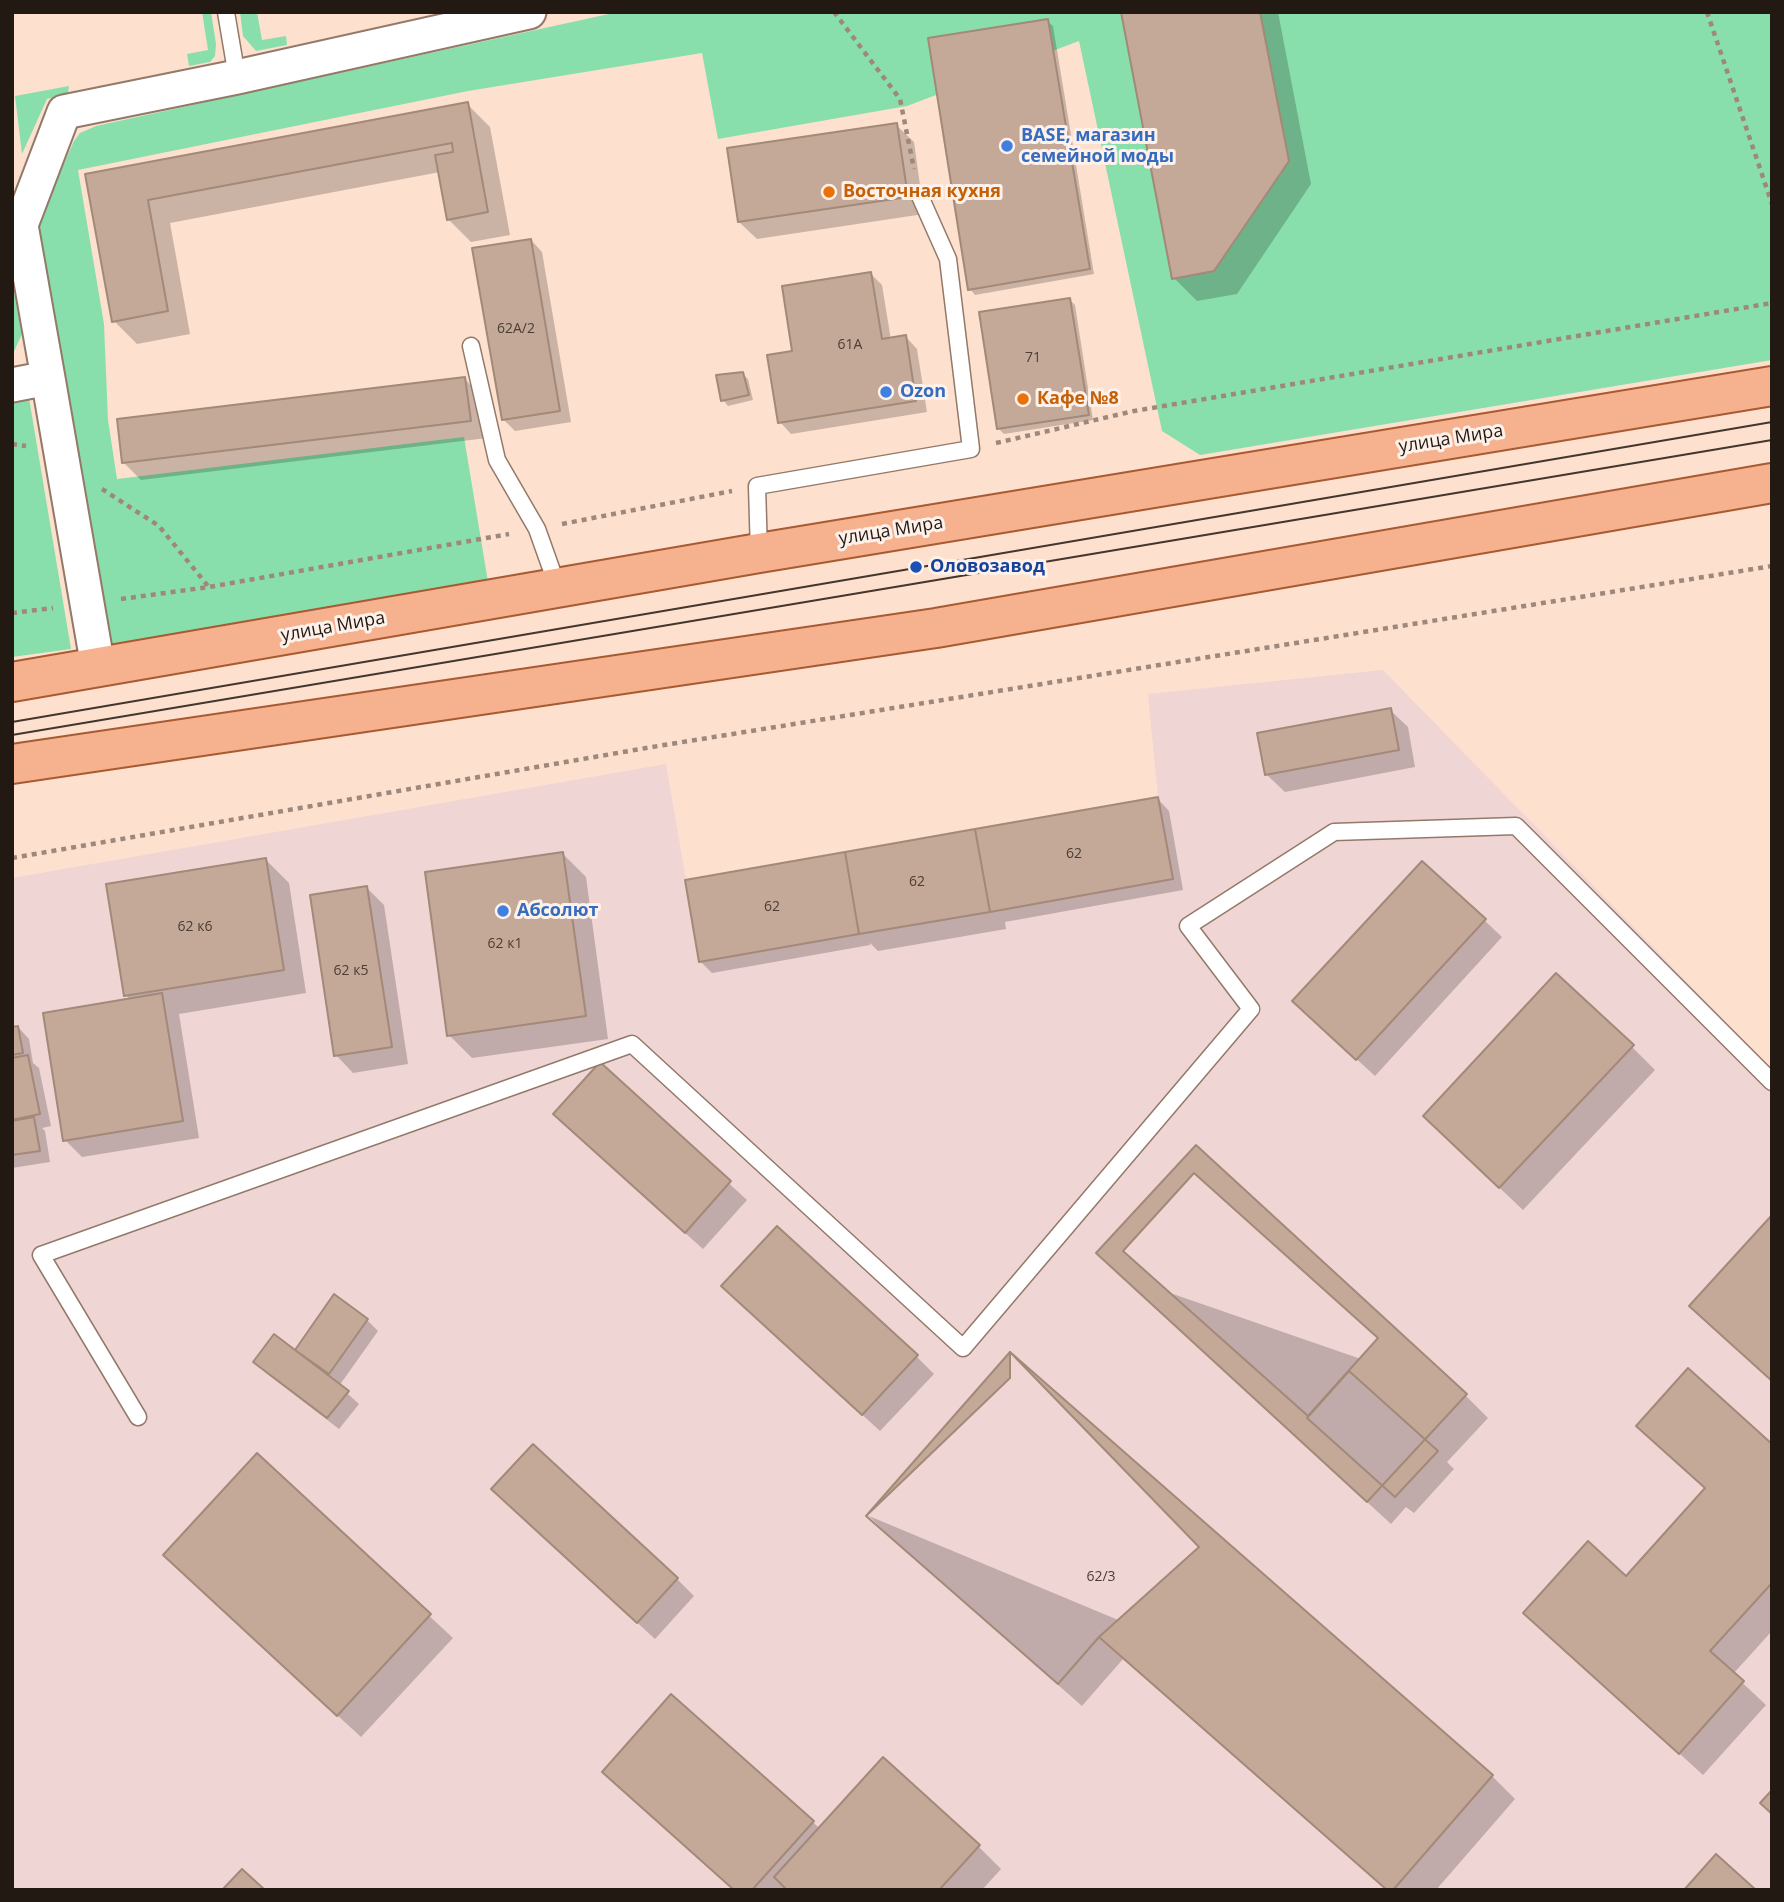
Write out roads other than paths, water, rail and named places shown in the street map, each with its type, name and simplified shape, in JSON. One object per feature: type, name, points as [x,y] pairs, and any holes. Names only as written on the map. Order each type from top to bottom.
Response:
[{"type":"main road","name":"улица Мира","points":[[12,682],[759,553],[1772,386]]},
{"type":"main road","points":[[12,764],[936,628],[1772,483]]},
{"type":"street","points":[[99,667],[21,225],[64,112],[237,77],[529,12]]},
{"type":"street","points":[[12,385],[48,378]]},
{"type":"lane","points":[[226,12],[237,77]]},
{"type":"lane","points":[[759,553],[757,486],[971,449],[948,259],[919,194]]},
{"type":"lane","points":[[471,346],[497,460],[537,529],[558,587]]},
{"type":"lane","points":[[138,1417],[41,1255],[632,1044],[963,1348],[1251,1009],[1188,926],[1334,832],[1516,826],[1772,1082]]},
{"type":"tram line","points":[[12,722],[1772,422]]},
{"type":"tram line","points":[[12,735],[1772,440]]},
{"type":"place","name":"BASE, магазин семейной моды","points":[[1007,146]]},
{"type":"place","name":"Восточная кухня","points":[[829,192]]},
{"type":"place","name":"Ozon","points":[[886,392]]},
{"type":"place","name":"Кафе №8","points":[[1023,399]]},
{"type":"place","name":"Оловозавод","points":[[916,567]]},
{"type":"place","name":"Абсолют","points":[[503,911]]}]
